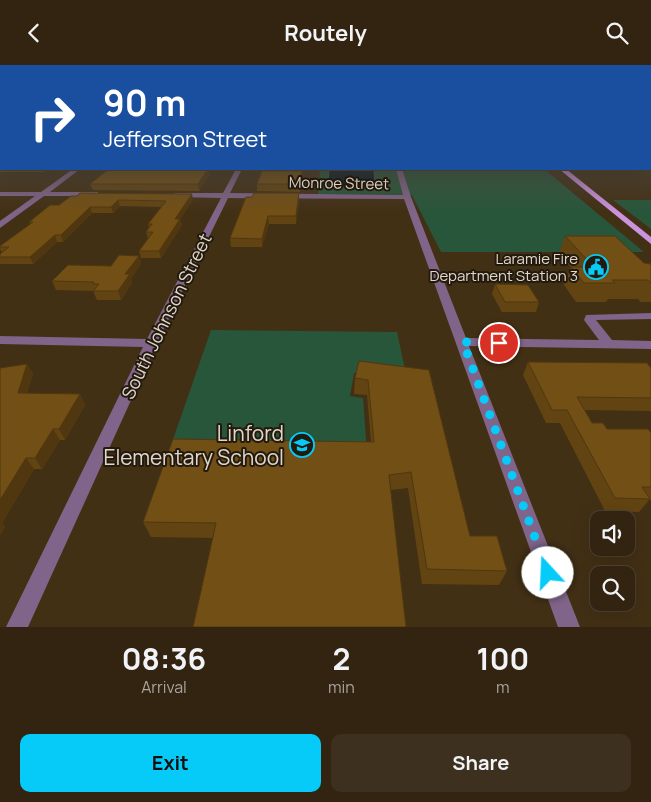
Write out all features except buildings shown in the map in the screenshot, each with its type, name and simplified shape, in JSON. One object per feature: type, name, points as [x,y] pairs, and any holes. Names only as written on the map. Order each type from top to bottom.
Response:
[{"type":"main road","points":[[556,170],[590,191]]},
{"type":"main road","points":[[563,170],[651,241]]},
{"type":"street","points":[[0,225],[76,170]]},
{"type":"street","name":"South Johnson Street","points":[[17,627],[151,343],[239,170]]},
{"type":"street","points":[[399,170],[407,197],[463,342],[568,627]]},
{"type":"street","points":[[0,194],[102,195]]},
{"type":"street","name":"Monroe Street","points":[[169,195],[407,197]]},
{"type":"street","points":[[608,344],[590,320],[590,317],[651,316]]},
{"type":"street","points":[[0,341],[151,343]]},
{"type":"street","points":[[463,342],[651,345]]},
{"type":"green space","points":[[320,170],[545,170],[644,252],[441,252],[412,195],[318,194]]},
{"type":"green space","points":[[613,200],[651,200],[651,229]]},
{"type":"green space","points":[[211,330],[397,332],[407,379],[354,373],[350,396],[363,398],[367,453],[169,451]]},
{"type":"water","points":[[329,170],[374,170],[375,183],[370,185],[339,187],[328,185]]},
{"type":"place","name":"Laramie Fire Department Station 3","points":[[596,267]]},
{"type":"place","name":"Linford Elementary School","points":[[302,445]]},
{"type":"route","points":[[499,343],[463,342],[548,573]]}]
